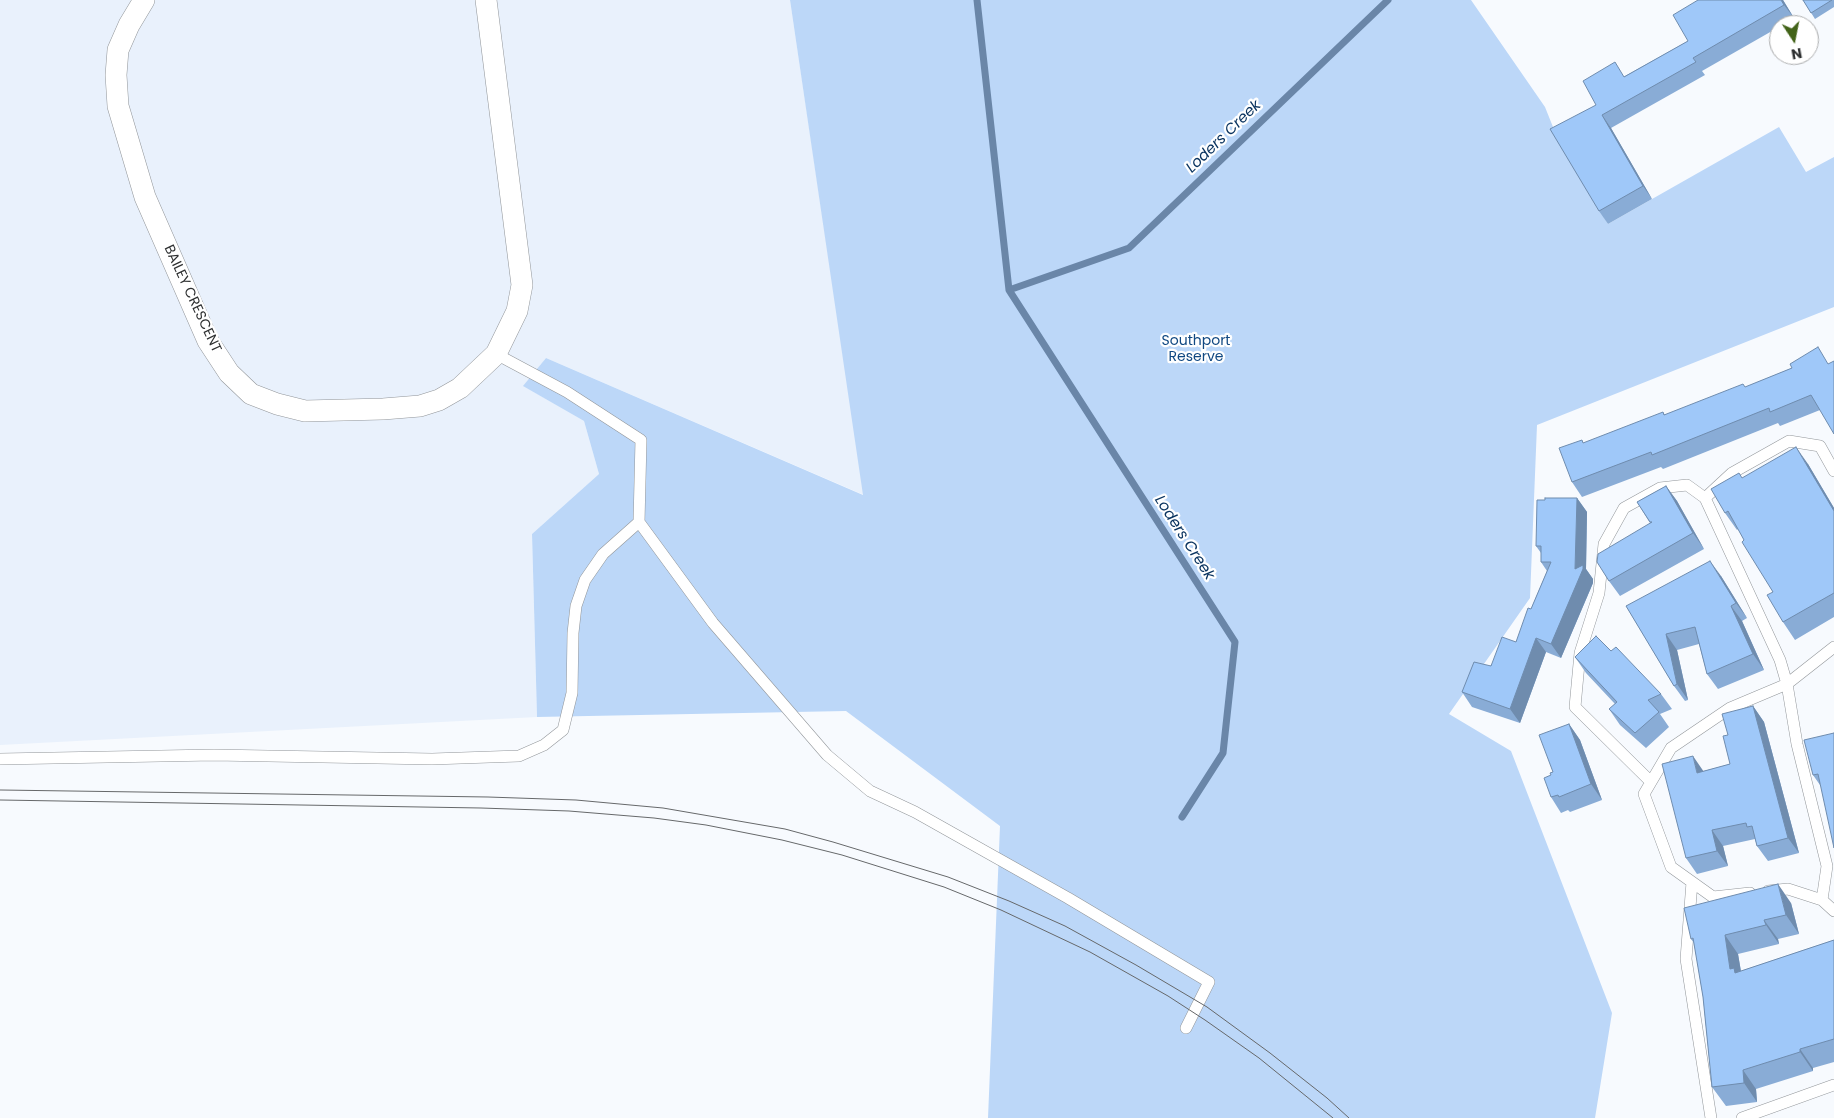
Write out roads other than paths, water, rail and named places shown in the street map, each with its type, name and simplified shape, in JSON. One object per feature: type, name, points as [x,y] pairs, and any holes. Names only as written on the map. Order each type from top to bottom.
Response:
[{"type":"street","name":"BAILEY CRESCENT","points":[[144,0],[129,25],[118,50],[116,75],[118,106],[145,197],[208,341],[229,373],[251,394],[277,404],[305,411],[420,406],[439,400],[460,388],[496,354],[517,311],[522,286],[486,0]]},
{"type":"lane","points":[[496,354],[567,392],[641,440],[639,522],[720,631],[827,755],[870,791],[915,812],[1068,898],[1209,982],[1186,1028]]},
{"type":"lane","points":[[1705,498],[1732,473],[1789,442],[1820,446],[1834,470]]},
{"type":"lane","points":[[1651,782],[1575,707],[1580,653],[1599,593],[1604,544],[1624,508],[1660,488],[1687,485],[1705,498],[1780,660],[1787,684],[1797,744],[1827,866],[1822,900]]},
{"type":"lane","points":[[0,758],[214,755],[432,759],[519,756],[544,745],[563,730],[572,693],[572,633],[576,606],[585,580],[603,554],[639,522]]},
{"type":"lane","points":[[1834,647],[1787,684],[1730,708],[1671,748],[1644,794],[1671,867],[1713,898],[1788,888],[1822,900],[1834,911]]},
{"type":"lane","points":[[1692,882],[1686,959],[1711,1118]]},
{"type":"lane","points":[[1742,1118],[1834,1085]]},
{"type":"waterway","name":"Loders Creek","points":[[977,0],[1009,290],[1235,642],[1223,753],[1182,817]]},
{"type":"waterway","name":"Loders Creek","points":[[1009,290],[1129,248],[1388,0]]},
{"type":"tram line","points":[[0,790],[576,800],[663,808],[785,829],[948,877],[1065,926],[1207,1007],[1270,1053],[1349,1118]]},
{"type":"tram line","points":[[0,800],[569,811],[654,818],[706,825],[782,840],[842,855],[944,887],[1001,910],[1090,952],[1168,996],[1205,1020],[1259,1058],[1333,1118]]},
{"type":"park label","name":"Southport Reserve","points":[[1196,350]]}]
